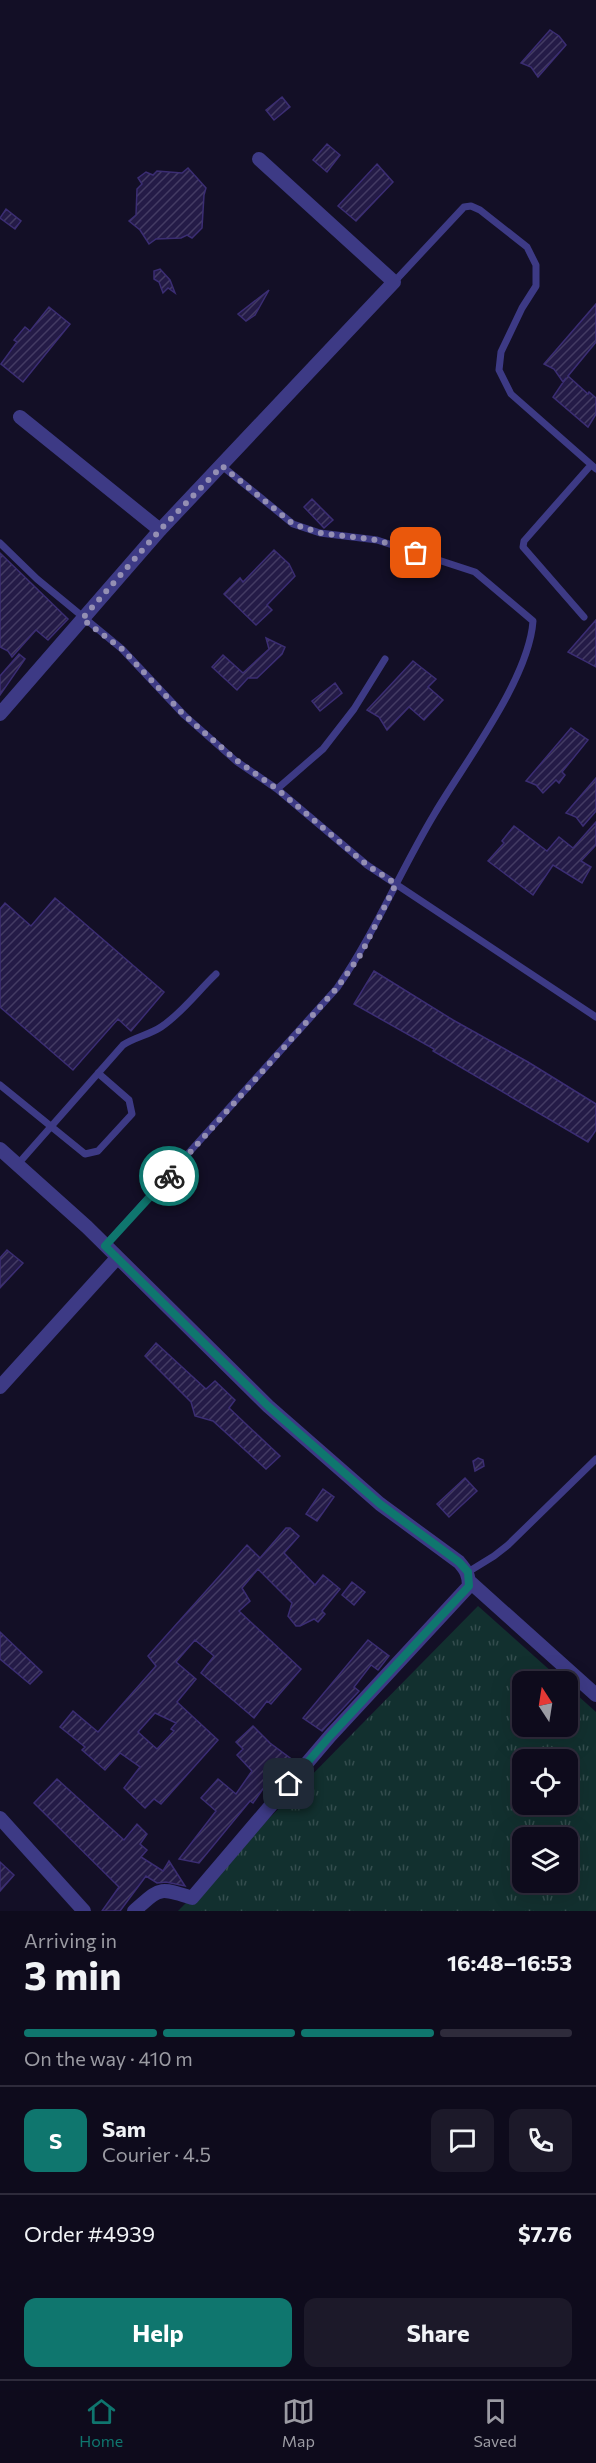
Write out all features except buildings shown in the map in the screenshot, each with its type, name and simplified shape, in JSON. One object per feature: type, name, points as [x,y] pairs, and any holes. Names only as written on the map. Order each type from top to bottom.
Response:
[{"type":"street","points":[[0,714],[160,530],[394,282],[259,159]]},
{"type":"street","points":[[20,417],[160,530]]},
{"type":"street","points":[[0,1149],[105,1246],[268,1406],[380,1504],[459,1562],[468,1576],[596,1695]]},
{"type":"street","points":[[0,1387],[117,1258]]},
{"type":"street","points":[[138,1909],[152,1894],[161,1890],[170,1890],[192,1898],[330,1736],[469,1586],[468,1576]]},
{"type":"street","points":[[0,1818],[84,1911]]},
{"type":"lane","points":[[394,282],[464,207],[471,206],[480,210],[527,247],[536,265],[536,286],[522,308],[501,352],[499,370],[511,394],[593,467],[524,541],[523,547],[584,617]]},
{"type":"lane","points":[[105,1246],[337,988],[361,954],[435,813],[456,783],[510,688],[523,663],[532,634],[533,621],[475,572],[377,540],[320,533],[293,524],[222,466]]},
{"type":"lane","points":[[0,543],[82,619],[122,649],[192,723],[236,760],[277,789],[367,865],[596,1017]]},
{"type":"lane","points":[[277,789],[323,748],[354,709],[385,659]]},
{"type":"lane","points":[[18,1164],[123,1045],[136,1036],[149,1034],[163,1026],[216,974]]},
{"type":"lane","points":[[0,1085],[85,1154],[98,1151],[132,1114],[129,1100],[98,1073]]},
{"type":"lane","points":[[468,1576],[508,1545],[596,1459]]},
{"type":"green space","points":[[478,1606],[551,1671],[512,1671],[512,1737],[578,1737],[578,1696],[596,1712],[596,1911],[178,1911]]},
{"type":"way so far","points":[[169,1176],[337,988],[361,954],[396,884],[367,865],[277,789],[236,760],[184,715],[122,649],[82,619],[160,530],[222,466],[293,524],[320,533],[377,540],[416,553]]},
{"type":"route","points":[[169,1176],[105,1246],[268,1406],[380,1504],[459,1562],[468,1572],[469,1586],[330,1736],[289,1784]]}]
